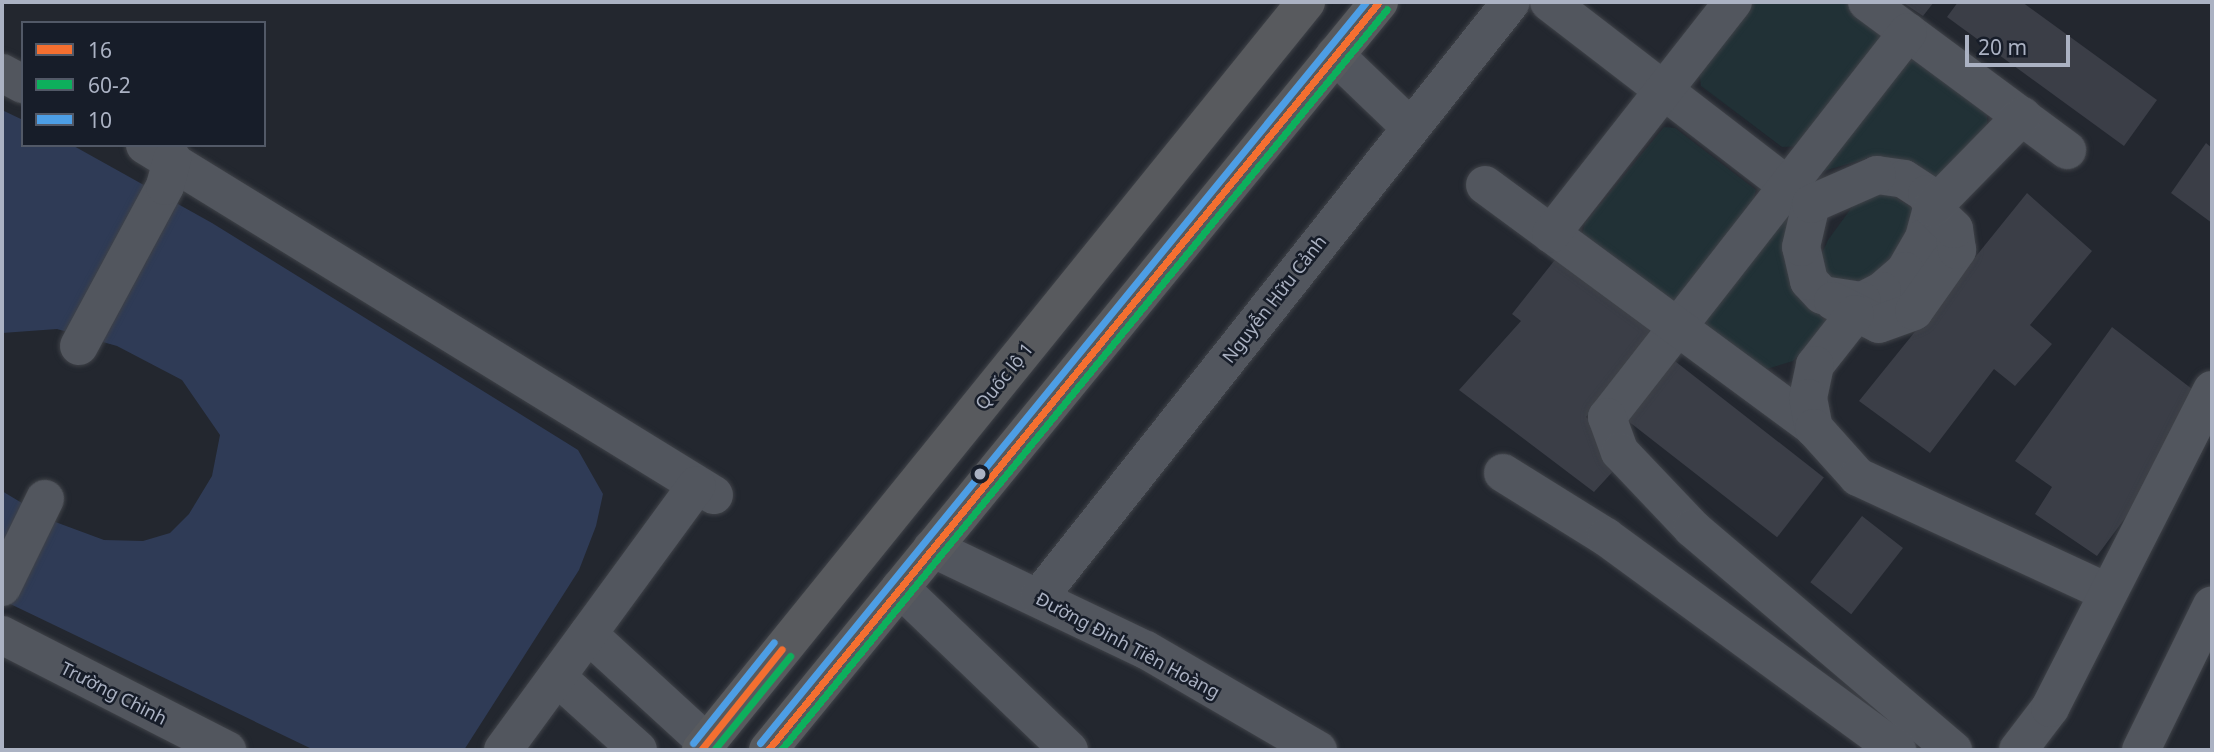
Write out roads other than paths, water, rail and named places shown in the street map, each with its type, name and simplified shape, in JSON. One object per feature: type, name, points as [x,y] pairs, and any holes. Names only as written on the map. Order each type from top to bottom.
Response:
[{"type":"highway","name":"Quốc lộ 1","points":[[704,747],[1306,2]]},
{"type":"highway","points":[[768,750],[1379,2]]},
{"type":"street","name":"Nguyễn Hữu Cảnh","points":[[1039,597],[1511,2]]},
{"type":"street","points":[[1549,2],[1798,194],[1801,247],[1809,281],[1822,295],[1855,314],[1893,322],[1914,311],[1946,273],[1957,250],[1954,229],[1932,208],[1916,184],[1877,175],[1798,194]]},
{"type":"street","points":[[1551,234],[1733,2]]},
{"type":"street","points":[[1867,2],[2067,150]]},
{"type":"street","points":[[1908,32],[1798,194],[1675,326],[1607,416],[1620,452],[1692,528],[1953,750]]},
{"type":"street","points":[[1335,55],[1409,128]]},
{"type":"street","points":[[2,73],[21,83]]},
{"type":"street","points":[[1822,295],[1862,301],[1894,284],[1916,254],[1932,208],[2022,116]]},
{"type":"street","points":[[82,345],[160,164],[706,490],[588,634],[503,750]]},
{"type":"street","points":[[1485,185],[1814,428],[1857,477],[2107,592]]},
{"type":"street","points":[[1814,428],[1808,398],[1815,365],[1855,314]]},
{"type":"street","points":[[2018,750],[2050,708],[2212,390]]},
{"type":"street","points":[[1503,473],[1606,537],[1897,750]]},
{"type":"street","points":[[2,587],[45,499]]},
{"type":"street","name":"Đường Đinh Tiên Hoàng","points":[[932,548],[1146,650],[1318,750]]},
{"type":"street","points":[[900,588],[1069,750]]},
{"type":"street","points":[[2141,750],[2212,605]]},
{"type":"street","points":[[588,634],[704,747]]},
{"type":"street","name":"Trường Chinh","points":[[2,635],[227,750]]},
{"type":"street","points":[[557,677],[638,750]]},
{"type":"water","points":[[2,110],[21,119],[21,147],[76,147],[212,223],[578,450],[603,494],[596,526],[579,570],[464,750],[314,750],[2,600],[2,491],[50,520],[104,540],[143,541],[170,533],[189,514],[212,476],[220,435],[182,380],[117,346],[57,329],[2,333]]}]
